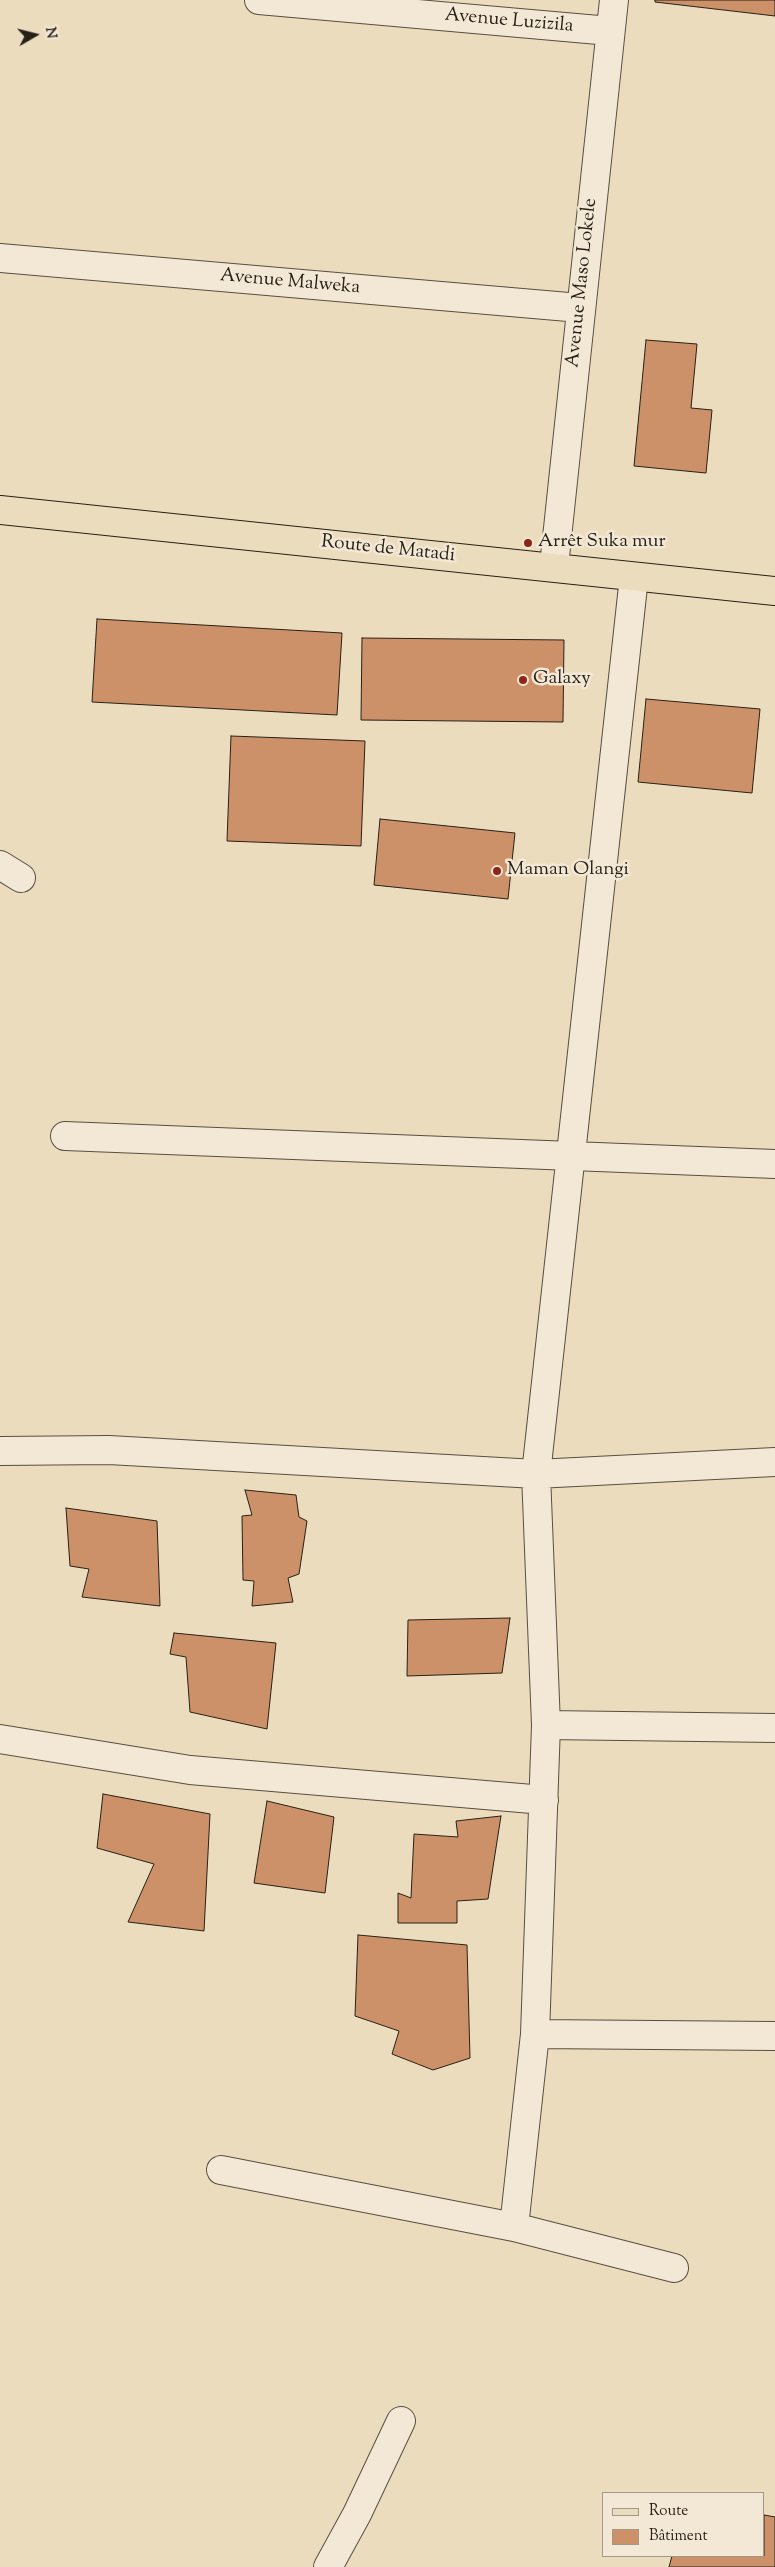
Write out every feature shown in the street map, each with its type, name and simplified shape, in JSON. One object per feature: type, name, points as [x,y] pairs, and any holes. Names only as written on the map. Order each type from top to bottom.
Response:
[{"type":"main road","name":"Route de Matadi","points":[[0,510],[554,566],[775,591]]},
{"type":"street","name":"Avenue Luzizila","points":[[259,0],[610,32]]},
{"type":"street","name":"Avenue Maso Lokele","points":[[554,566],[614,0]]},
{"type":"street","name":"Avenue Malweka","points":[[0,258],[580,308]]},
{"type":"street","points":[[514,2226],[535,2034],[544,1800],[546,1725],[536,1474],[569,1156],[634,576]]},
{"type":"street","points":[[65,1136],[775,1164]]},
{"type":"street","points":[[0,1451],[109,1450],[536,1474],[775,1462]]},
{"type":"street","points":[[546,1725],[775,1728]]},
{"type":"street","points":[[0,1739],[190,1770],[544,1800]]},
{"type":"street","points":[[535,2034],[775,2036]]},
{"type":"street","points":[[221,2170],[514,2226],[674,2268]]},
{"type":"street","points":[[328,2567],[357,2514],[401,2421]]},
{"type":"building","points":[[655,0],[775,0],[775,16],[655,2]]},
{"type":"building","points":[[646,340],[697,344],[691,408],[712,410],[706,473],[634,466]]},
{"type":"building","points":[[97,619],[342,633],[337,715],[92,702]]},
{"type":"building","points":[[362,638],[564,640],[563,722],[361,720]]},
{"type":"building","points":[[646,699],[760,709],[752,793],[638,782]]},
{"type":"building","points":[[231,736],[365,741],[361,846],[227,841]]},
{"type":"building","points":[[380,819],[515,833],[508,899],[374,885]]},
{"type":"building","points":[[245,1490],[296,1495],[299,1517],[307,1521],[299,1574],[288,1578],[293,1602],[252,1606],[254,1581],[243,1580],[242,1516],[252,1515]]},
{"type":"building","points":[[66,1508],[157,1521],[160,1606],[82,1597],[89,1569],[70,1566]]},
{"type":"building","points":[[510,1618],[502,1673],[407,1676],[408,1620]]},
{"type":"building","points":[[174,1633],[276,1643],[267,1729],[190,1712],[186,1657],[170,1654]]},
{"type":"building","points":[[103,1794],[210,1814],[204,1931],[128,1922],[154,1864],[97,1848]]},
{"type":"building","points":[[267,1801],[334,1817],[325,1893],[254,1883]]},
{"type":"building","points":[[501,1816],[488,1899],[457,1901],[457,1923],[398,1923],[398,1893],[411,1898],[414,1834],[458,1837],[456,1821]]},
{"type":"building","points":[[358,1935],[467,1945],[470,2058],[433,2070],[392,2054],[399,2031],[355,2016]]},
{"type":"building","points":[[765,2515],[775,2517],[775,2567],[669,2567],[672,2557],[765,2557]]},
{"type":"place","name":"Arrêt Suka mur","points":[[528,543]]},
{"type":"place","name":"Galaxy","points":[[523,680]]},
{"type":"place","name":"Maman Olangi","points":[[497,871]]}]
